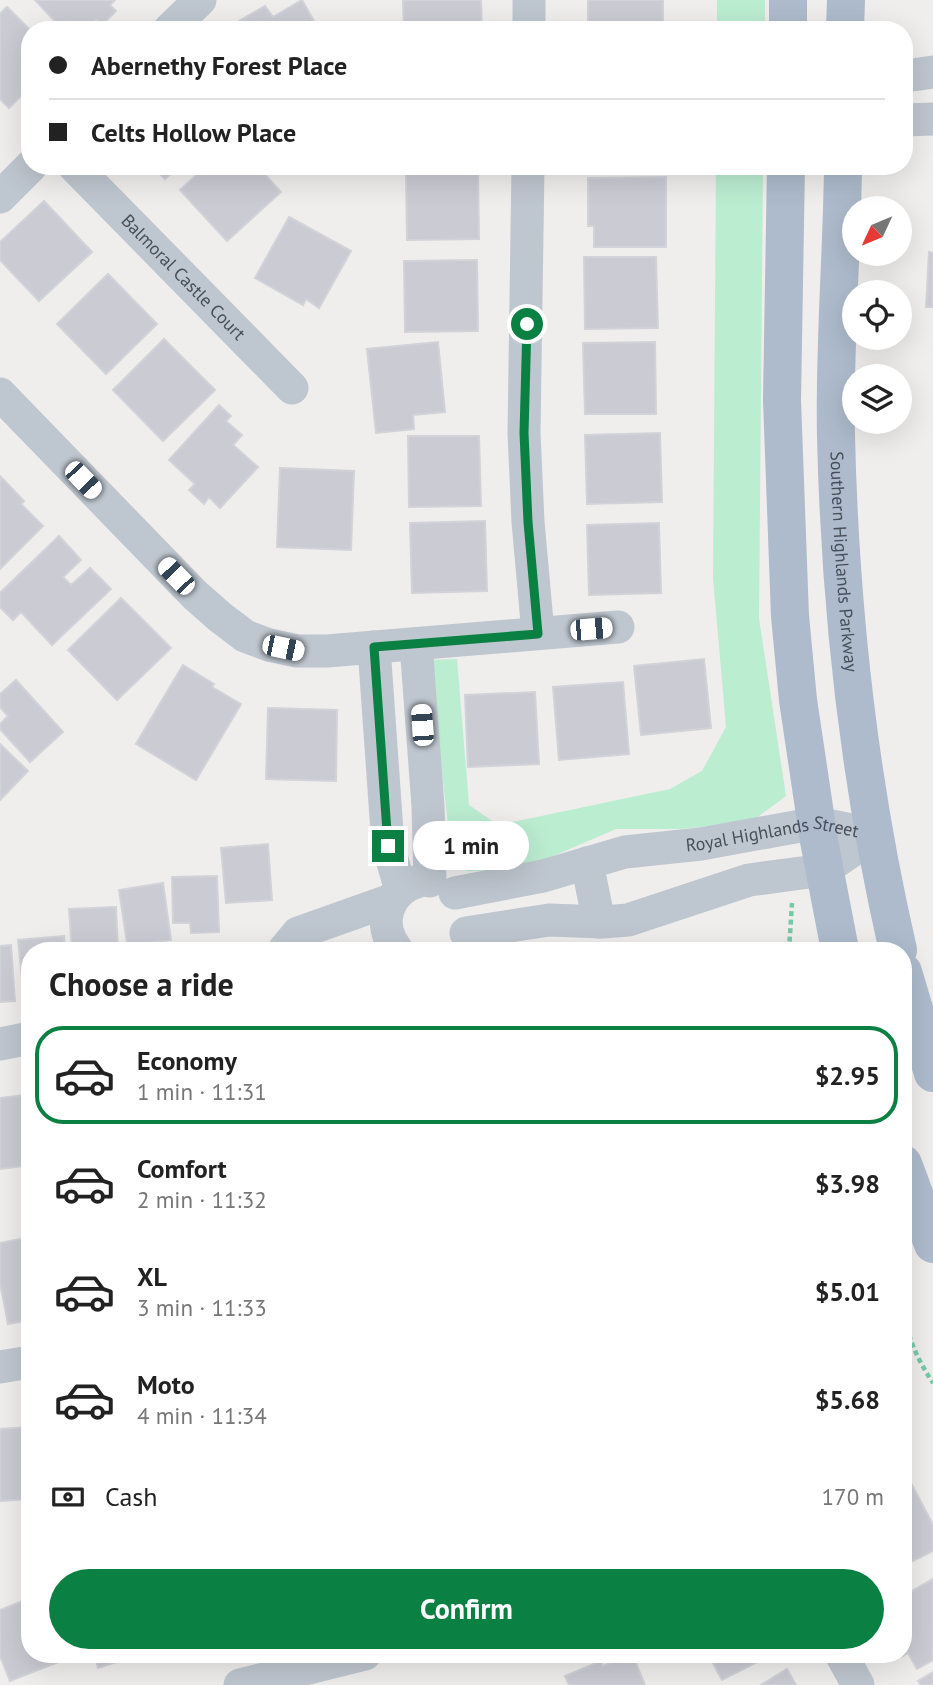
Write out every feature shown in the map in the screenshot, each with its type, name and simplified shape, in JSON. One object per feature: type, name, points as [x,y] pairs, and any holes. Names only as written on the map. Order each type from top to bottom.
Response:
[{"type":"main road","points":[[788,0],[788,21]]},
{"type":"main road","points":[[845,21],[846,0]]},
{"type":"main road","points":[[786,175],[782,400],[790,616],[817,823],[838,942]]},
{"type":"main road","name":"Southern Highlands Parkway","points":[[843,175],[836,434],[839,530],[857,724],[896,942]]},
{"type":"main road","points":[[912,1002],[933,1073]]},
{"type":"main road","points":[[912,1188],[933,1244]]},
{"type":"street","points":[[178,21],[200,0]]},
{"type":"street","points":[[529,0],[529,21]]},
{"type":"street","points":[[913,75],[933,72]]},
{"type":"street","points":[[913,120],[933,119]]},
{"type":"street","points":[[0,197],[22,175]]},
{"type":"street","name":"Balmoral Castle Court","points":[[83,175],[292,388]]},
{"type":"street","points":[[528,175],[524,433],[528,522],[538,634]]},
{"type":"street","points":[[0,394],[195,595],[245,636],[269,646],[297,651],[374,647],[618,627]]},
{"type":"street","points":[[385,942],[386,914],[419,891],[428,806],[416,644]]},
{"type":"street","points":[[374,647],[388,846],[419,891]]},
{"type":"street","name":"Royal Highlands Street","points":[[291,942],[298,933],[419,891],[531,878],[625,852],[701,844],[817,823],[875,835]]},
{"type":"street","name":"Royal Highlands Street","points":[[419,891],[466,912],[461,942],[549,920],[628,920],[749,880],[824,870],[875,835]]},
{"type":"street","points":[[587,863],[599,922]]},
{"type":"street","points":[[0,1044],[21,1040]]},
{"type":"street","points":[[0,1367],[21,1364]]},
{"type":"street","points":[[240,1685],[329,1663]]},
{"type":"street","points":[[846,1663],[859,1685]]},
{"type":"path","points":[[789,942],[793,899]]},
{"type":"path","points":[[912,1347],[919,1363],[933,1383]]},
{"type":"green space","points":[[717,0],[765,0],[765,21],[717,21]]},
{"type":"green space","points":[[716,175],[763,175],[759,618],[786,796],[751,822],[680,829],[616,829],[521,870],[467,871],[452,859],[429,660],[457,659],[469,805],[498,825],[670,789],[702,771],[726,727],[713,578]]},
{"type":"building","points":[[35,0],[115,0],[110,5],[116,11],[106,21],[55,21]]},
{"type":"building","points":[[302,0],[314,21],[239,21],[265,6],[273,17]]},
{"type":"building","points":[[403,0],[481,0],[482,21],[404,21]]},
{"type":"building","points":[[588,0],[663,0],[663,21],[588,21]]},
{"type":"building","points":[[7,7],[21,21],[21,96],[9,108],[0,99],[0,14]]},
{"type":"building","points":[[196,175],[265,175],[281,192],[227,241],[180,190]]},
{"type":"building","points":[[406,175],[478,175],[479,239],[407,240]]},
{"type":"building","points":[[666,177],[666,247],[594,247],[594,226],[588,226],[588,178]]},
{"type":"building","points":[[44,201],[92,252],[39,301],[0,260],[0,242]]},
{"type":"building","points":[[289,217],[351,251],[319,308],[306,299],[303,305],[255,278]]},
{"type":"building","points":[[929,252],[933,253],[933,307],[926,307]]},
{"type":"building","points":[[584,257],[656,257],[658,328],[585,329]]},
{"type":"building","points":[[477,260],[478,331],[405,332],[404,261]]},
{"type":"building","points":[[108,274],[157,324],[106,374],[57,324]]},
{"type":"building","points":[[164,339],[215,390],[163,441],[113,390]]},
{"type":"building","points":[[438,342],[445,412],[413,415],[414,429],[376,433],[367,349]]},
{"type":"building","points":[[655,342],[656,414],[585,414],[583,343]]},
{"type":"building","points":[[219,405],[231,416],[226,421],[242,435],[233,445],[258,467],[220,508],[209,497],[204,504],[189,490],[195,484],[169,460]]},
{"type":"building","points":[[660,433],[662,502],[587,504],[585,435]]},
{"type":"building","points":[[408,436],[479,436],[481,506],[409,507]]},
{"type":"building","points":[[280,468],[354,471],[351,550],[277,547]]},
{"type":"building","points":[[0,476],[24,501],[21,504],[43,526],[0,569]]},
{"type":"building","points":[[485,521],[487,591],[412,593],[410,523]]},
{"type":"building","points":[[659,523],[661,593],[589,595],[587,525]]},
{"type":"building","points":[[59,536],[81,560],[63,577],[71,585],[90,568],[111,589],[52,645],[21,612],[13,620],[0,607],[0,593]]},
{"type":"building","points":[[121,598],[171,648],[117,700],[68,650]]},
{"type":"building","points":[[704,659],[711,728],[641,735],[634,666]]},
{"type":"building","points":[[183,665],[241,704],[196,780],[136,744]]},
{"type":"building","points":[[16,680],[63,732],[30,762],[0,729],[0,724],[8,716],[0,707],[0,694]]},
{"type":"building","points":[[623,682],[629,754],[559,760],[553,687]]},
{"type":"building","points":[[535,692],[539,764],[468,767],[465,695]]},
{"type":"building","points":[[268,708],[337,710],[336,781],[266,779]]},
{"type":"building","points":[[0,744],[28,771],[0,800]]},
{"type":"building","points":[[268,844],[272,900],[226,903],[221,848]]},
{"type":"building","points":[[217,876],[219,932],[191,933],[190,923],[173,923],[172,877]]},
{"type":"building","points":[[163,883],[171,940],[127,942],[119,890]]},
{"type":"building","points":[[116,907],[118,942],[71,942],[69,909]]},
{"type":"building","points":[[64,936],[64,942],[21,942],[21,968],[18,940]]},
{"type":"building","points":[[11,945],[15,1001],[0,1002],[0,946]]},
{"type":"building","points":[[21,1095],[21,1166],[0,1169],[0,1098]]},
{"type":"building","points":[[21,1239],[21,1322],[8,1324],[0,1283],[0,1243]]},
{"type":"building","points":[[21,1428],[21,1500],[0,1501],[0,1429]]},
{"type":"building","points":[[912,1485],[933,1525],[933,1551],[912,1562]]},
{"type":"building","points":[[933,1579],[933,1660],[917,1669],[912,1660],[912,1591]]},
{"type":"building","points":[[21,1602],[21,1663],[56,1663],[10,1681],[0,1656],[0,1610]]},
{"type":"building","points":[[97,1663],[113,1663],[98,1668]]},
{"type":"building","points":[[596,1663],[602,1663],[603,1666],[610,1663],[636,1663],[645,1685],[569,1685],[565,1676]]},
{"type":"building","points":[[713,1663],[755,1663],[722,1680]]},
{"type":"building","points":[[787,1669],[796,1685],[761,1685]]},
{"type":"building","points":[[933,1672],[933,1685],[921,1685],[918,1681]]},
{"type":"route","points":[[388,846],[374,647],[538,634],[528,522],[524,433],[527,324]]}]
